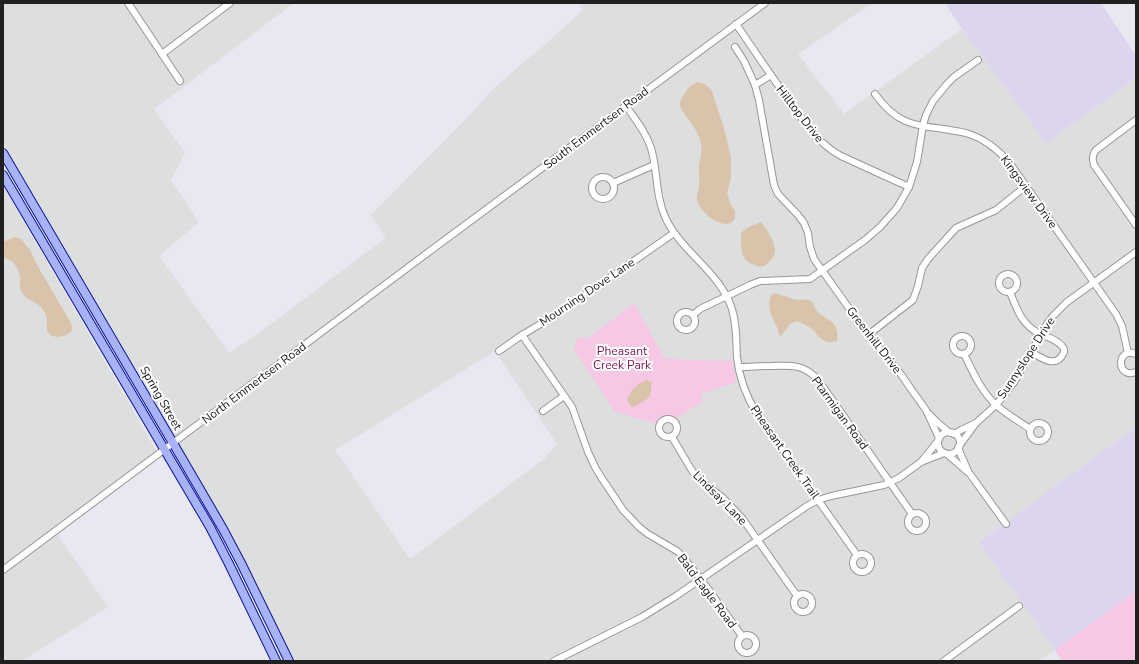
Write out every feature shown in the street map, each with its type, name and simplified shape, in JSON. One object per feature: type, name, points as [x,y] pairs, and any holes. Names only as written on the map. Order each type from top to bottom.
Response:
[{"type":"main road","name":"Spring Street","points":[[3,153],[173,443],[241,563],[289,661]]},
{"type":"main road","name":"Spring Street","points":[[3,176],[194,499],[255,616],[276,661]]},
{"type":"main road","points":[[73,294],[83,288]]},
{"type":"main road","points":[[142,390],[133,396],[143,405],[164,438],[168,442],[173,443]]},
{"type":"main road","points":[[164,450],[173,453],[195,491],[202,494]]},
{"type":"main road","points":[[194,499],[202,494]]},
{"type":"main road","points":[[255,616],[265,612]]},
{"type":"street","points":[[128,3],[180,81]]},
{"type":"street","points":[[216,3],[221,10]]},
{"type":"street","points":[[162,54],[230,3]]},
{"type":"street","name":"South Emmertsen Road","points":[[428,253],[765,3]]},
{"type":"street","name":"Hilltop Drive","points":[[736,24],[812,132],[825,146],[841,156],[909,187]]},
{"type":"street","name":"Greenhill Drive","points":[[735,47],[744,61],[759,100],[774,184],[778,193],[804,223],[814,259],[868,335],[900,373],[926,410],[938,423],[952,433]]},
{"type":"street","points":[[693,315],[694,313],[727,296],[760,281],[810,279],[880,227],[897,208],[909,187],[917,162],[923,126],[929,109],[939,92],[954,77],[978,60]]},
{"type":"street","points":[[754,85],[771,75]]},
{"type":"street","name":"Kingsview Drive","points":[[875,94],[884,106],[895,116],[907,122],[968,134],[985,141],[1002,154],[1116,314],[1122,326],[1128,353]]},
{"type":"street","name":"Pheasant Creek Trail","points":[[626,106],[647,138],[652,154],[658,196],[666,219],[674,233],[718,283],[727,296],[736,326],[739,367],[743,385],[752,406],[857,555]]},
{"type":"street","points":[[1136,120],[1096,150],[1093,156],[1094,165],[1136,225]]},
{"type":"street","points":[[613,183],[654,166]]},
{"type":"street","points":[[868,335],[913,300],[922,268],[928,258],[956,228],[996,210],[1026,186]]},
{"type":"street","name":"Mourning Dove Lane","points":[[499,351],[564,309],[674,233]]},
{"type":"street","name":"Sunnyslope Drive","points":[[959,447],[976,423],[996,405],[1014,382],[1041,334],[1060,308],[1136,252]]},
{"type":"street","name":"North Emmertsen Road","points":[[3,570],[428,253]]},
{"type":"street","points":[[1010,292],[1018,312],[1024,322],[1032,329],[1056,341],[1064,350],[1064,354],[1056,361],[1052,362],[1031,352]]},
{"type":"street","name":"Bald Eagle Road","points":[[522,336],[572,407],[595,467],[600,477],[623,510],[639,527],[678,552],[702,580],[742,636]]},
{"type":"street","points":[[1136,354],[1132,352],[1128,353],[1121,359],[1121,366],[1124,371],[1127,373],[1136,372]]},
{"type":"street","points":[[964,354],[980,385],[996,405],[1030,429]]},
{"type":"street","name":"Ptarmigan Road","points":[[739,367],[791,365],[802,368],[812,374],[819,381],[912,514]]},
{"type":"street","points":[[543,411],[564,396]]},
{"type":"street","name":"Greenhill Drive","points":[[926,410],[938,440]]},
{"type":"street","name":"Sunnyslope Drive","points":[[952,433],[976,423]]},
{"type":"street","points":[[554,661],[642,617],[702,580],[798,512],[818,500],[891,483],[921,462],[944,434],[952,433],[959,440],[959,447],[970,474],[1006,524]]},
{"type":"street","name":"Lindsay Lane","points":[[672,437],[691,469],[734,510],[798,595]]},
{"type":"street","points":[[938,440],[939,449],[970,474]]},
{"type":"street","points":[[921,462],[955,452],[959,447]]},
{"type":"street","points":[[944,661],[1018,606]]},
{"type":"shaded area","points":[[3,3],[294,3],[154,109],[185,153],[171,180],[199,222],[159,256],[229,353],[263,330],[386,238],[371,215],[466,119],[496,86],[583,10],[579,3],[872,3],[798,54],[844,114],[962,29],[1046,143],[1136,78],[1136,427],[979,542],[1055,650],[1039,661],[296,661],[156,403],[3,142]],"holes":[[[495,351],[557,444],[544,459],[410,559],[335,450]]]},
{"type":"shaded area","points":[[945,3],[1101,3],[1136,56],[1136,78],[1046,143],[962,29]]},
{"type":"shaded area","points":[[697,82],[705,84],[712,91],[731,157],[731,178],[727,193],[731,205],[735,211],[735,219],[728,224],[717,222],[712,219],[700,207],[697,199],[702,150],[701,144],[697,133],[679,104],[688,88]]},
{"type":"shaded area","points":[[3,186],[157,452],[54,530],[108,607],[25,659],[27,661],[3,661]]},
{"type":"shaded area","points":[[761,222],[768,231],[775,246],[774,256],[762,267],[751,264],[745,259],[742,252],[741,236],[742,232],[746,229]]},
{"type":"shaded area","points":[[15,237],[21,239],[30,250],[37,265],[71,323],[72,330],[70,333],[61,337],[50,335],[47,330],[47,321],[43,310],[39,305],[28,299],[21,290],[18,269],[13,263],[3,257],[3,242]]},
{"type":"shaded area","points":[[775,293],[794,299],[812,301],[816,310],[834,325],[837,334],[837,341],[828,342],[823,340],[812,329],[797,321],[790,324],[780,337],[769,308],[771,295]]},
{"type":"shaded area","points":[[647,380],[652,382],[650,397],[634,407],[631,407],[627,400],[630,393],[637,385]]},
{"type":"shaded area","points":[[1136,427],[1136,591],[1055,650],[979,542]]},
{"type":"green space","name":"Pheasant Creek Park","points":[[634,303],[664,358],[734,361],[734,371],[737,382],[700,394],[703,402],[676,418],[667,415],[660,418],[655,423],[615,412],[573,348],[577,346],[575,343],[576,340],[585,337],[587,339]]},
{"type":"green space","points":[[1136,591],[1136,661],[1062,661],[1055,650]]}]
